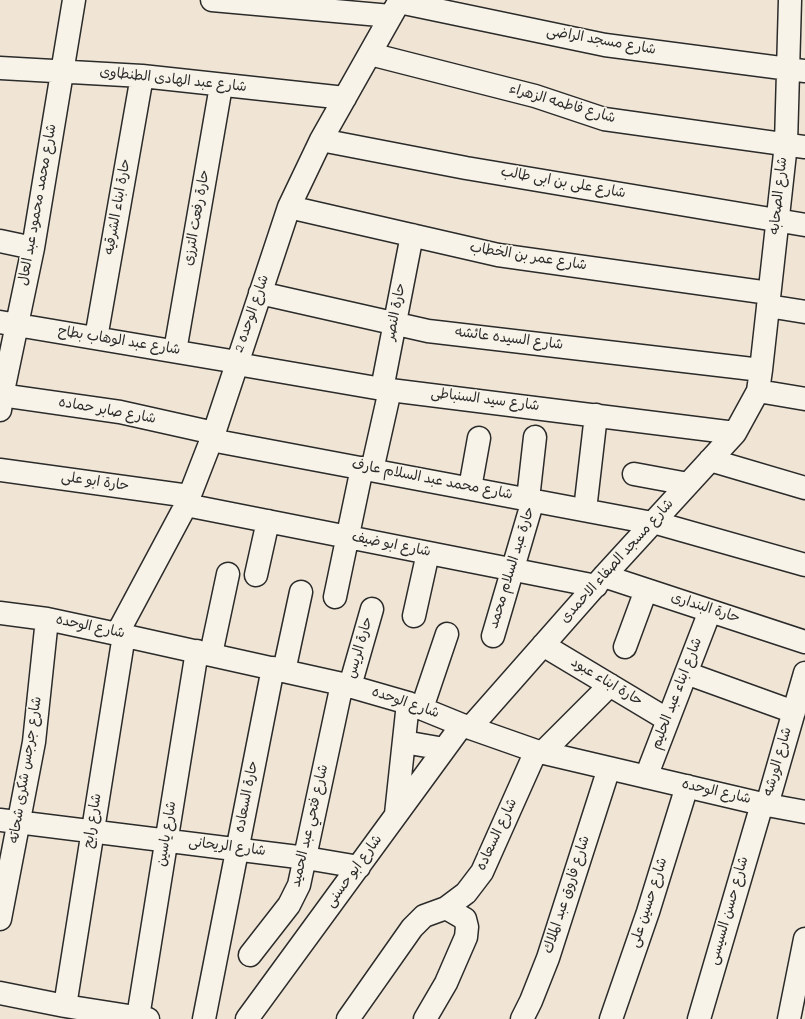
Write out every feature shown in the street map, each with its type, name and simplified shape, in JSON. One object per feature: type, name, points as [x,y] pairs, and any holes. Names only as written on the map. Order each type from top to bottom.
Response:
[{"type":"street","name":"شارع محمد محمود عبد العال","points":[[1,400],[8,324],[33,248],[74,0]]},
{"type":"street","name":"شارع مسجد الراضى","points":[[212,0],[397,6],[605,45],[797,70]]},
{"type":"street","name":"شارع الصحابه","points":[[758,391],[762,370],[778,221],[795,146],[797,70],[784,1]]},
{"type":"street","name":"شارع الوحده 2","points":[[120,634],[188,501],[213,436],[289,207],[321,140],[397,6]]},
{"type":"street","name":"شارع فاطمه الزهراء","points":[[370,54],[535,96],[604,120],[795,146]]},
{"type":"street","name":"شارع عبد الهادى الطنطاوى","points":[[0,68],[142,76],[221,86],[345,98]]},
{"type":"street","name":"حارة ابناء الشرقيه","points":[[96,338],[142,76]]},
{"type":"street","name":"حارة رفعت الترزى","points":[[174,351],[221,86]]},
{"type":"street","name":"شارع على بن ابى طالب","points":[[321,140],[466,168],[805,225]]},
{"type":"street","name":"شارع عمر بن الخطاب","points":[[289,207],[498,256],[769,300],[805,312]]},
{"type":"street","name":"حارة النصر","points":[[335,597],[348,537],[367,469],[386,389],[395,323],[412,235]]},
{"type":"street","points":[[0,241],[33,248]]},
{"type":"street","name":"شارع السيده عائشه","points":[[260,293],[435,332],[762,370]]},
{"type":"street","name":"شارع عبد الوهاب بطاح","points":[[8,324],[174,351],[237,363]]},
{"type":"street","name":"شارع سيد السنباطى","points":[[237,363],[386,389],[735,433]]},
{"type":"street","points":[[758,391],[805,399]]},
{"type":"street","name":"شارع مسجد الصفاء الاحمدى","points":[[466,727],[543,645],[735,433],[758,391]]},
{"type":"street","name":"شارع صابر حماده","points":[[1,400],[120,412],[213,436]]},
{"type":"street","points":[[585,510],[596,415]]},
{"type":"street","name":"شارع محمد عبد السلام عارف","points":[[213,436],[367,469],[653,523],[805,565]]},
{"type":"street","name":"حارة عبد السلام محمد","points":[[493,636],[513,570],[531,500],[535,437]]},
{"type":"street","points":[[470,488],[478,438]]},
{"type":"street","points":[[710,460],[805,488]]},
{"type":"street","name":"حارة ابو على","points":[[0,470],[188,501]]},
{"type":"street","points":[[634,474],[688,484]]},
{"type":"street","name":"شارع ابو ضيف","points":[[188,501],[268,521],[513,570],[600,581]]},
{"type":"street","points":[[256,575],[268,521]]},
{"type":"street","points":[[414,616],[428,553]]},
{"type":"street","name":"شارع ياسين","points":[[143,1018],[166,841],[204,653],[228,574]]},
{"type":"street","name":"حارة البندارى","points":[[600,581],[646,590],[805,642]]},
{"type":"street","points":[[625,647],[646,590]]},
{"type":"street","name":"حارة السعاده","points":[[204,1019],[237,850],[279,669],[301,592]]},
{"type":"street","name":"حارة الريس","points":[[346,685],[372,609]]},
{"type":"street","name":"شارع ابناء عبد الحليم","points":[[646,777],[710,611]]},
{"type":"street","name":"شارع الوحده","points":[[0,613],[47,619],[120,634],[346,685],[415,706],[466,727],[539,752],[764,804],[805,812]]},
{"type":"street","name":"شارع جرجس شكرى شحاته","points":[[0,919],[9,821],[35,737],[47,619]]},
{"type":"street","name":"شارع رابح","points":[[65,1006],[93,831],[120,634]]},
{"type":"street","points":[[396,815],[404,742],[415,706],[447,634]]},
{"type":"street","name":"حارة ابناء عبود","points":[[543,645],[668,720]]},
{"type":"street","points":[[686,673],[794,712]]},
{"type":"street","name":"شارع الورشه","points":[[764,804],[805,673]]},
{"type":"street","name":"شارع فتحي عبد الحميد","points":[[250,955],[289,905],[299,885],[346,685]]},
{"type":"street","points":[[539,752],[610,685]]},
{"type":"street","name":"شارع ابو حسنى","points":[[247,1019],[444,749],[466,727]]},
{"type":"street","points":[[404,742],[444,749]]},
{"type":"street","name":"شارع السعاده","points":[[348,1019],[412,928],[424,916],[446,908],[466,892],[482,872],[539,752]]},
{"type":"street","name":"شارع فاروق عبد الملاك","points":[[522,1019],[531,1002],[548,958],[609,768]]},
{"type":"street","name":"شارع حسين على","points":[[611,1019],[648,912],[687,786]]},
{"type":"street","name":"شارع حسن السيسى","points":[[699,1019],[764,804]]},
{"type":"street","name":"شارع الريحانى","points":[[9,821],[306,858],[359,867]]},
{"type":"street","points":[[425,1019],[446,983],[466,937],[467,927],[465,919],[446,908]]},
{"type":"street","points":[[789,1019],[805,939]]},
{"type":"street","points":[[0,993],[65,1006],[143,1018]]}]
